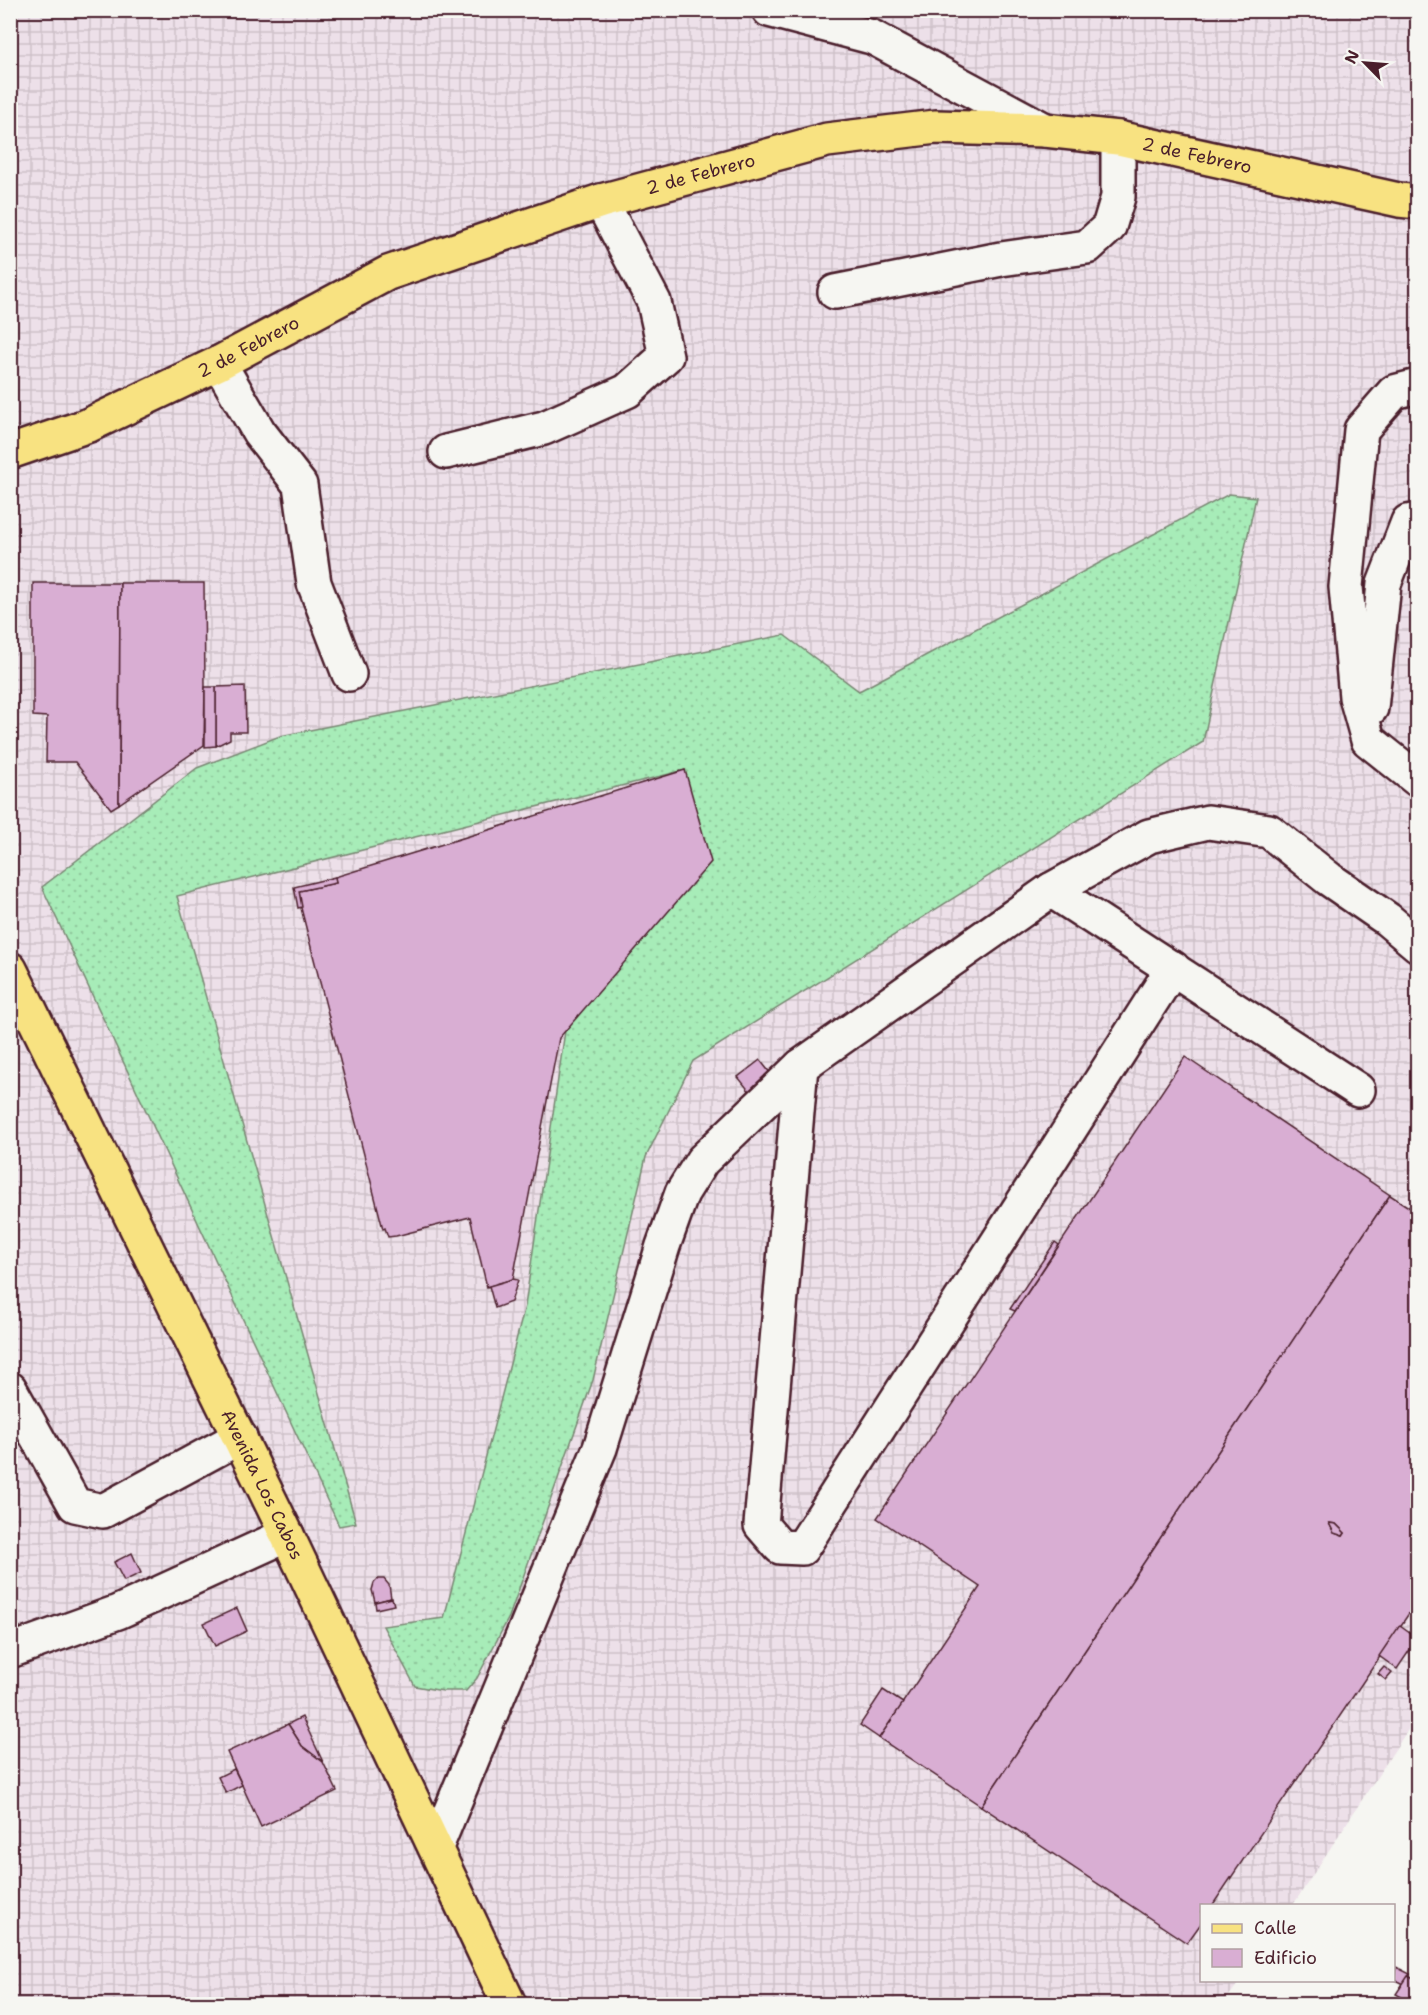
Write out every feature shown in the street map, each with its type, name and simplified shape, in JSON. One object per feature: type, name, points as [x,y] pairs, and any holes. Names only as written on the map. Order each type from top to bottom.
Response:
[{"type":"main road","name":"2 de Febrero","points":[[16,446],[89,425],[219,363],[388,273],[601,201],[827,140],[936,127],[1045,130],[1118,138],[1399,200],[1418,202]]},
{"type":"main road","name":"Avenida Los Cabos","points":[[10,969],[240,1437],[509,2004]]},
{"type":"lane","points":[[769,10],[872,37],[1045,130]]},
{"type":"lane","points":[[835,292],[1001,259],[1087,247],[1109,227],[1118,197],[1118,138]]},
{"type":"lane","points":[[446,452],[544,428],[627,391],[666,356],[654,302],[601,201]]},
{"type":"lane","points":[[219,363],[259,432],[300,485],[314,583],[349,674]]},
{"type":"lane","points":[[1418,386],[1394,392],[1361,430],[1346,587],[1356,697],[1368,740],[1418,780]]},
{"type":"lane","points":[[1368,740],[1384,584],[1408,522],[1418,520]]},
{"type":"lane","points":[[436,1847],[600,1448],[663,1246],[682,1193],[702,1161],[801,1066],[1051,890],[1149,836],[1208,822],[1269,831],[1329,879],[1387,919],[1418,945]]},
{"type":"lane","points":[[1051,890],[1358,1090]]},
{"type":"lane","points":[[801,1066],[761,1525],[780,1547],[802,1548],[1173,968]]},
{"type":"lane","points":[[10,1389],[75,1504],[103,1511],[240,1437]]},
{"type":"lane","points":[[10,1651],[118,1612],[287,1535]]},
{"type":"shaded area","points":[[11,11],[1417,11],[1417,1716],[1294,1904],[1200,1904],[1200,1982],[1239,1982],[1223,2004],[11,2004]]},
{"type":"green space","points":[[1229,494],[1256,497],[1203,742],[693,1061],[646,1157],[593,1380],[509,1617],[477,1678],[466,1691],[443,1691],[415,1686],[383,1626],[444,1618],[525,1306],[565,1031],[685,770],[177,896],[356,1523],[339,1526],[42,887],[197,768],[280,736],[784,635],[859,691]]},
{"type":"building","points":[[33,583],[120,583],[119,804],[111,809],[75,762],[46,762],[47,717],[33,716]]},
{"type":"building","points":[[120,583],[204,583],[205,687],[204,745],[119,804]]},
{"type":"building","points":[[245,686],[246,732],[230,732],[230,739],[216,746],[216,687]]},
{"type":"building","points":[[205,687],[216,687],[216,746],[205,747]]},
{"type":"building","points":[[685,770],[711,862],[559,1038],[513,1279],[487,1287],[470,1217],[396,1236],[388,1237],[385,1228],[383,1229],[301,908],[299,891],[336,883],[335,877]]},
{"type":"building","points":[[335,877],[336,883],[299,891],[302,907],[298,908],[294,887]]},
{"type":"building","points":[[1185,1057],[1390,1195],[981,1806],[879,1738],[980,1587],[877,1518]]},
{"type":"building","points":[[760,1060],[771,1074],[750,1092],[738,1077]]},
{"type":"building","points":[[1390,1195],[1418,1213],[1418,1600],[1213,1904],[1200,1904],[1200,1925],[1187,1943],[981,1806]],"holes":[[[1329,1523],[1336,1524],[1345,1533],[1343,1536],[1334,1533]]]},
{"type":"building","points":[[1055,1242],[1059,1245],[1015,1311],[1010,1309]]},
{"type":"building","points":[[513,1279],[518,1280],[511,1302],[495,1308],[489,1286]]},
{"type":"building","points":[[1329,1523],[1336,1524],[1345,1533],[1343,1536],[1334,1533]]},
{"type":"building","points":[[132,1553],[141,1573],[124,1581],[114,1562]]},
{"type":"building","points":[[378,1579],[384,1579],[389,1585],[391,1598],[375,1602],[372,1590]]},
{"type":"building","points":[[392,1598],[394,1605],[376,1609],[375,1602]]},
{"type":"building","points":[[237,1608],[247,1631],[215,1646],[204,1623]]},
{"type":"building","points":[[1400,1625],[1418,1638],[1397,1669],[1379,1656]]},
{"type":"building","points":[[1384,1667],[1392,1673],[1386,1680],[1378,1674]]},
{"type":"building","points":[[883,1690],[903,1703],[879,1738],[860,1725]]},
{"type":"building","points":[[302,1717],[323,1762],[302,1746],[288,1724]]},
{"type":"building","points":[[288,1724],[302,1746],[323,1762],[337,1791],[261,1827],[227,1752]]},
{"type":"building","points":[[234,1769],[242,1785],[226,1793],[218,1777]]},
{"type":"building","points":[[1396,1967],[1410,1974],[1404,1984],[1395,1980]]},
{"type":"building","points":[[1408,1976],[1418,1981],[1418,2004],[1404,2004],[1407,2000],[1396,1994]]}]
